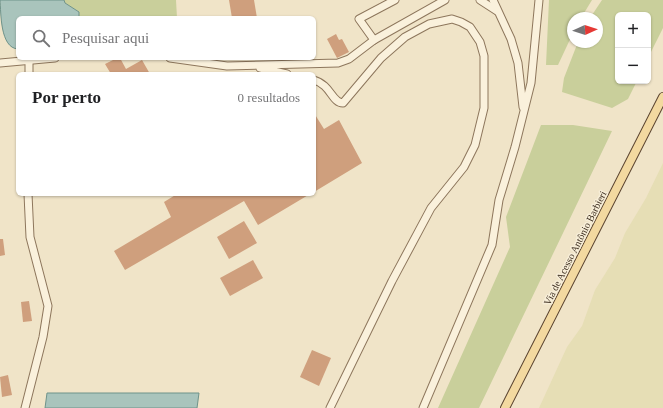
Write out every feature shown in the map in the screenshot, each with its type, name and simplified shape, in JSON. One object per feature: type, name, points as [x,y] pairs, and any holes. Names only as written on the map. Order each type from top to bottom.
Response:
[{"type":"main road","name":"Via de Acesso Antônio Barbieri","points":[[505,408],[663,97]]},
{"type":"street","points":[[374,40],[359,19],[396,0]]},
{"type":"street","points":[[184,60],[227,66],[338,63],[349,59],[374,40],[445,0]]},
{"type":"street","points":[[480,0],[499,12]]},
{"type":"street","points":[[493,0],[511,39],[518,63],[523,114]]},
{"type":"street","points":[[423,408],[492,245],[499,200],[531,83],[539,0]]},
{"type":"street","points":[[316,81],[325,85],[336,101],[343,103],[381,58],[405,37],[429,24],[452,19],[470,27],[480,42],[484,56],[484,108],[475,145],[464,167],[431,208],[392,281],[330,408]]},
{"type":"street","points":[[0,63],[38,60]]},
{"type":"street","points":[[29,61],[29,72]]},
{"type":"street","points":[[252,66],[278,72]]},
{"type":"street","points":[[25,408],[43,337],[48,306],[30,237],[28,196]]},
{"type":"shaded area","points":[[663,163],[663,408],[539,408],[567,347],[582,326],[595,290],[615,258],[625,233],[646,198]]},
{"type":"green space","points":[[64,0],[176,0],[177,16],[79,16],[79,12],[65,3]]},
{"type":"green space","points":[[549,0],[592,0],[585,12],[567,12],[567,46],[558,65],[546,65]]},
{"type":"green space","points":[[602,0],[663,0],[663,28],[651,52],[651,12],[615,12],[615,84],[636,84],[628,99],[612,108],[562,92],[564,78],[576,48],[603,48],[603,12],[594,12]]},
{"type":"green space","points":[[541,125],[573,125],[612,131],[479,408],[438,408],[510,247],[506,217]]},
{"type":"water","points":[[0,0],[64,0],[65,3],[79,12],[79,16],[16,16],[16,48],[8,43],[1,21]]},
{"type":"water","points":[[47,393],[199,393],[197,408],[45,408]]},
{"type":"building","points":[[229,0],[254,0],[257,16],[232,16]]},
{"type":"building","points":[[336,34],[339,40],[342,39],[349,52],[337,58],[327,39]]},
{"type":"building","points":[[113,60],[121,60],[126,69],[142,60],[149,72],[110,72],[105,64]]},
{"type":"building","points":[[316,116],[324,129],[339,120],[362,163],[316,191]]},
{"type":"building","points":[[174,196],[307,196],[258,225],[244,201],[125,270],[114,251],[171,217],[164,202]]},
{"type":"building","points":[[244,221],[257,243],[229,259],[217,237]]},
{"type":"building","points":[[0,239],[3,239],[5,255],[0,256]]},
{"type":"building","points":[[253,260],[263,278],[230,296],[220,278]]},
{"type":"building","points":[[29,301],[32,321],[23,322],[21,302]]},
{"type":"building","points":[[312,350],[331,358],[319,386],[300,377]]},
{"type":"building","points":[[8,375],[12,395],[2,397],[0,377]]}]
